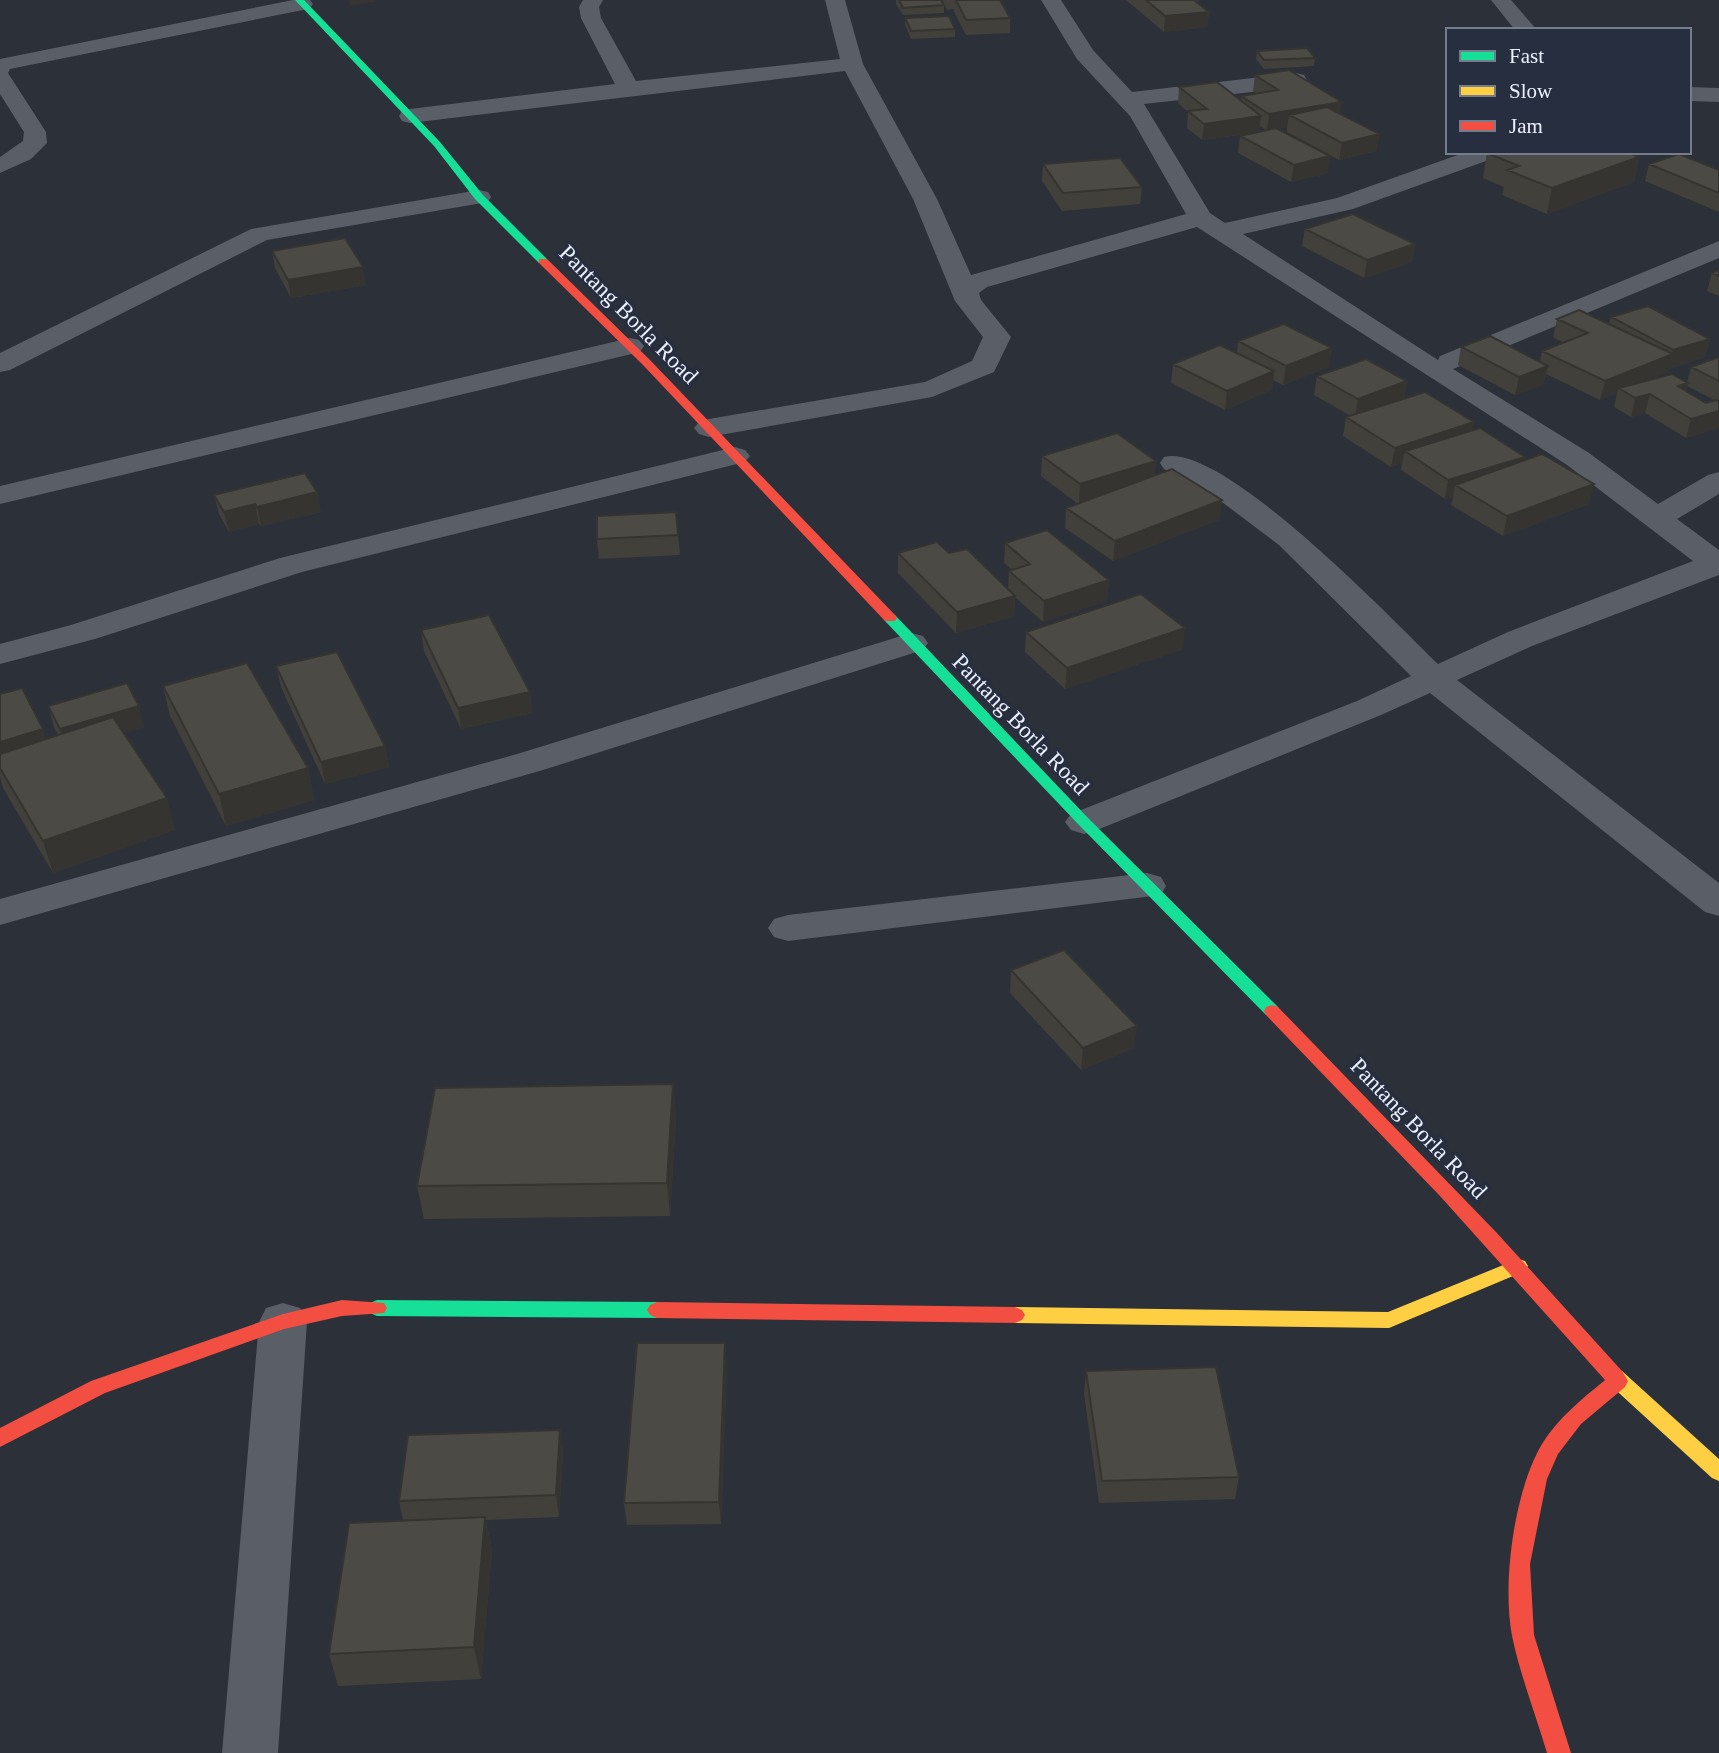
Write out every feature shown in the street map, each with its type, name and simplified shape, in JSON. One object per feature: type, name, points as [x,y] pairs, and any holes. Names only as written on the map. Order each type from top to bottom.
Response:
[{"type":"street","points":[[593,0],[589,7],[591,18],[624,79],[626,89]]},
{"type":"street","points":[[709,428],[932,389],[984,366],[997,337],[968,301],[925,199],[852,64],[835,0]]},
{"type":"street","points":[[1051,0],[1085,54],[1140,113],[1200,218],[1225,231],[1433,369],[1578,459],[1718,564]]},
{"type":"street","points":[[1502,0],[1504,6],[1525,28]]},
{"type":"street","points":[[0,166],[23,154],[35,143],[35,132],[1,69],[301,2]]},
{"type":"street","name":"Pantang Borla Road","points":[[301,2],[437,144],[479,197],[630,346],[1084,822],[1382,1121],[1518,1266],[1618,1381],[1719,1472]]},
{"type":"street","points":[[410,116],[852,64]]},
{"type":"street","points":[[1127,99],[1296,80]]},
{"type":"street","points":[[1691,94],[1719,95]]},
{"type":"street","points":[[1225,231],[1344,205],[1484,154]]},
{"type":"street","points":[[0,364],[260,234],[479,197]]},
{"type":"street","points":[[965,291],[978,281],[1200,218]]},
{"type":"street","points":[[1433,369],[1719,249]]},
{"type":"street","points":[[0,495],[630,346]]},
{"type":"street","points":[[0,654],[83,632],[291,565],[735,456]]},
{"type":"street","points":[[1175,463],[1229,493],[1290,538],[1434,678],[1719,903]]},
{"type":"street","points":[[1657,518],[1719,481]]},
{"type":"street","points":[[1084,822],[1369,708],[1520,639],[1718,564]]},
{"type":"street","points":[[0,912],[530,762],[911,643]]},
{"type":"street","points":[[788,928],[1147,886]]},
{"type":"street","points":[[0,1438],[98,1387],[283,1322],[342,1308],[1389,1320],[1518,1266]]},
{"type":"street","points":[[250,1753],[283,1322]]},
{"type":"street","points":[[1559,1753],[1523,1635],[1519,1564],[1537,1479],[1550,1449],[1574,1418],[1618,1381]]},
{"type":"building","points":[[899,0],[941,0],[944,5],[903,8]]},
{"type":"building","points":[[956,0],[1000,0],[1010,18],[966,20]]},
{"type":"building","points":[[1146,0],[1194,0],[1209,12],[1165,16]]},
{"type":"building","points":[[949,16],[955,29],[911,31],[905,18]]},
{"type":"building","points":[[1307,48],[1315,58],[1264,60],[1257,51]]},
{"type":"building","points":[[1289,70],[1342,102],[1269,114],[1241,96],[1278,90],[1255,75]]},
{"type":"building","points":[[1217,82],[1261,116],[1204,124],[1188,111],[1207,109],[1179,87]]},
{"type":"building","points":[[1327,107],[1380,134],[1342,143],[1289,115]]},
{"type":"building","points":[[1276,128],[1330,156],[1294,165],[1240,136]]},
{"type":"building","points":[[1489,154],[1632,154],[1639,157],[1552,188],[1507,170],[1519,166]]},
{"type":"building","points":[[1679,154],[1719,170],[1719,193],[1649,164]]},
{"type":"building","points":[[1120,158],[1142,187],[1063,193],[1043,164]]},
{"type":"building","points":[[1353,214],[1415,244],[1367,260],[1305,229]]},
{"type":"building","points":[[345,238],[363,267],[288,280],[272,251]]},
{"type":"building","points":[[1648,306],[1710,339],[1673,350],[1611,317]]},
{"type":"building","points":[[1579,310],[1673,354],[1605,381],[1542,351],[1588,333],[1557,319]]},
{"type":"building","points":[[1284,324],[1332,348],[1286,366],[1238,341]]},
{"type":"building","points":[[1490,336],[1548,366],[1519,377],[1461,347]]},
{"type":"building","points":[[1220,345],[1274,371],[1227,391],[1173,364]]},
{"type":"building","points":[[1719,357],[1719,381],[1691,367]]},
{"type":"building","points":[[1366,359],[1407,381],[1358,399],[1317,376]]},
{"type":"building","points":[[1672,374],[1688,383],[1678,386],[1706,403],[1719,401],[1719,411],[1691,419],[1650,394],[1635,398],[1619,388]]},
{"type":"building","points":[[1425,392],[1474,422],[1395,448],[1346,417]]},
{"type":"building","points":[[1480,428],[1525,457],[1448,480],[1405,451]]},
{"type":"building","points":[[1117,433],[1156,461],[1080,484],[1042,456]]},
{"type":"building","points":[[1542,454],[1594,484],[1507,516],[1455,485]]},
{"type":"building","points":[[1172,469],[1222,500],[1115,541],[1066,508]]},
{"type":"building","points":[[305,473],[317,492],[224,512],[214,495]]},
{"type":"building","points":[[676,512],[678,535],[597,539],[597,516]]},
{"type":"building","points":[[1047,530],[1109,580],[1044,601],[1009,571],[1030,564],[1005,543]]},
{"type":"building","points":[[937,542],[949,553],[967,549],[1015,596],[957,612],[898,553]]},
{"type":"building","points":[[1141,594],[1185,628],[1067,668],[1026,632]]},
{"type":"building","points":[[489,615],[530,692],[458,708],[421,630]]},
{"type":"building","points":[[337,652],[385,746],[321,762],[276,666]]},
{"type":"building","points":[[247,663],[308,768],[219,794],[163,686]]},
{"type":"building","points":[[127,683],[139,706],[60,729],[48,706]]},
{"type":"building","points":[[22,688],[43,729],[0,742],[0,694]]},
{"type":"building","points":[[113,717],[167,798],[43,841],[0,768],[0,754]]},
{"type":"building","points":[[1064,950],[1137,1026],[1083,1048],[1011,970]]},
{"type":"building","points":[[673,1084],[667,1183],[417,1186],[435,1088]]},
{"type":"building","points":[[637,1343],[725,1343],[719,1502],[624,1503]]},
{"type":"building","points":[[1216,1367],[1239,1477],[1102,1481],[1086,1371]]},
{"type":"building","points":[[560,1430],[556,1495],[399,1501],[408,1435]]},
{"type":"building","points":[[485,1517],[474,1647],[329,1654],[349,1523]]},
{"type":"traffic: fast","points":[[299,0],[437,144],[479,197],[543,261]]},
{"type":"traffic: fast","points":[[890,618],[1084,822],[1272,1011]]},
{"type":"traffic: fast","points":[[377,1308],[657,1310]]},
{"type":"traffic: slow","points":[[1015,1315],[1389,1320],[1518,1266]]},
{"type":"traffic: slow","points":[[1615,1377],[1719,1472]]},
{"type":"traffic: jam","points":[[543,261],[646,362],[890,618]]},
{"type":"traffic: jam","points":[[1272,1011],[1447,1191],[1615,1377]]},
{"type":"traffic: jam","points":[[0,1438],[98,1387],[283,1322],[342,1308],[377,1308]]},
{"type":"traffic: jam","points":[[657,1310],[1015,1315]]},
{"type":"traffic: jam","points":[[1559,1753],[1523,1635],[1519,1564],[1537,1479],[1550,1449],[1574,1418],[1618,1381]]}]
